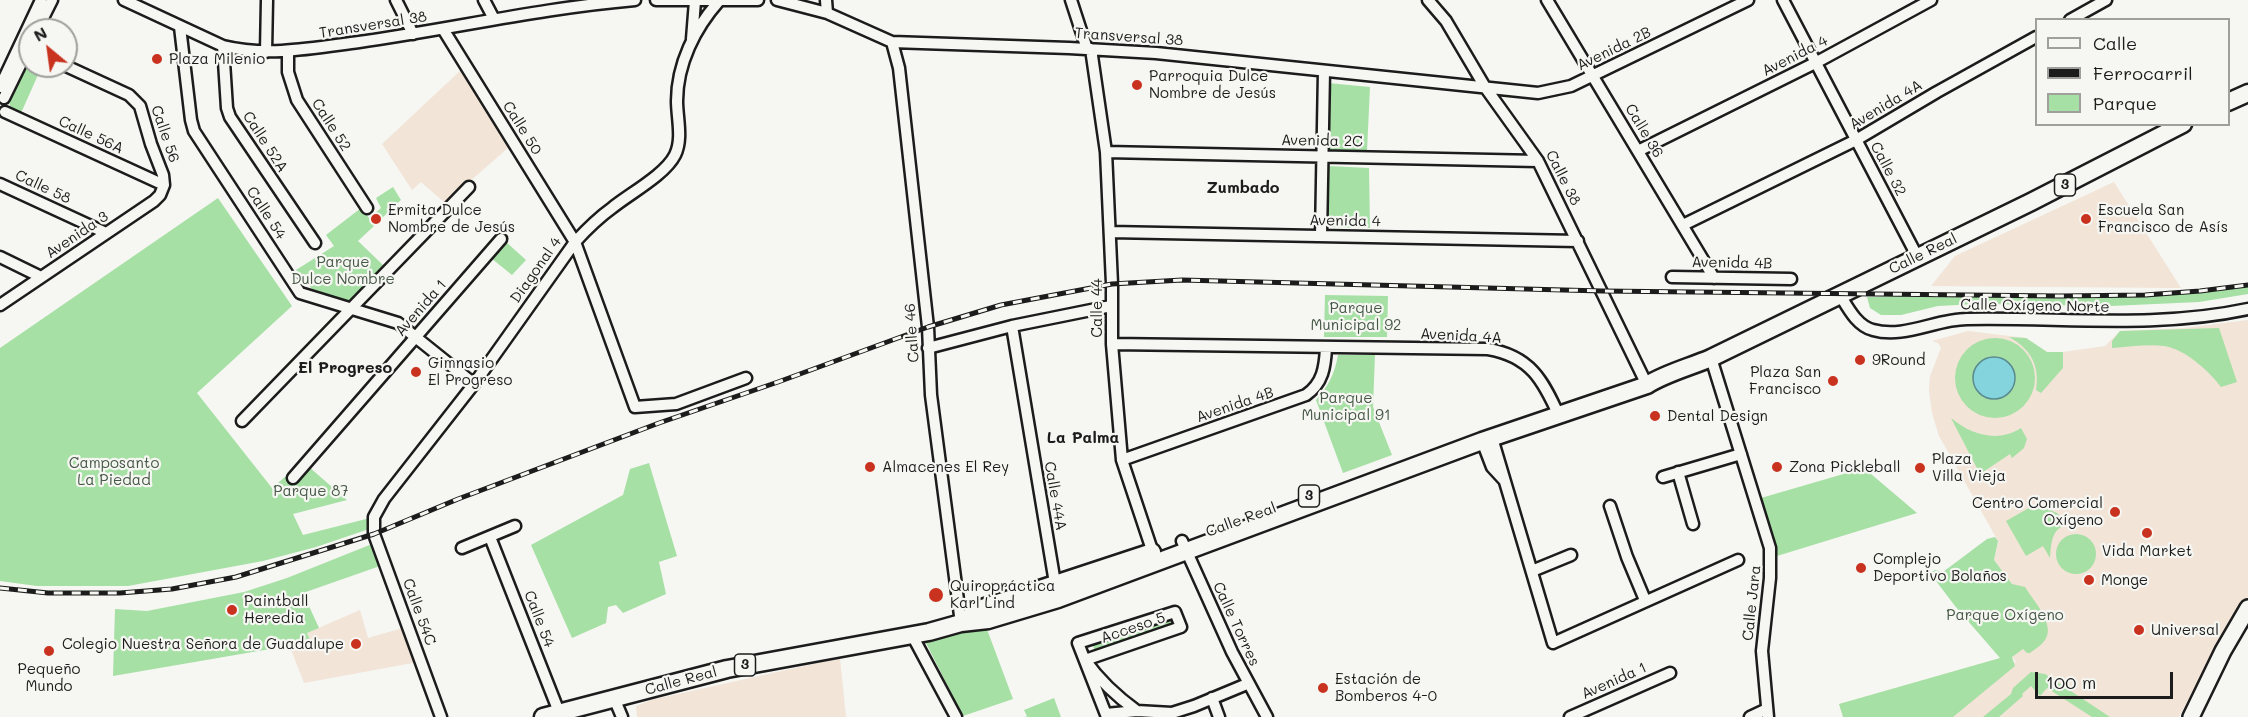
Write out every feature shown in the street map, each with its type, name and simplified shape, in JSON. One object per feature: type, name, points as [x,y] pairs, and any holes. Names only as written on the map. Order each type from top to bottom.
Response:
[{"type":"main road","points":[[2230,102],[2248,93]]},
{"type":"main road","name":"Calle Real","points":[[551,715],[728,669],[912,635],[961,623],[982,608],[1056,592],[1650,379],[1680,371],[2031,202],[2179,126]]},
{"type":"main road","name":"Calle Real","points":[[1184,546],[1487,440],[1557,412]]},
{"type":"main road","points":[[2191,713],[2248,608]]},
{"type":"street","points":[[0,87],[41,0]]},
{"type":"street","points":[[44,18],[52,0]]},
{"type":"street","name":"Transversal 38","points":[[124,0],[223,46],[266,52],[413,34],[594,2],[635,0]]},
{"type":"street","points":[[266,52],[267,0]]},
{"type":"street","points":[[396,0],[413,34]]},
{"type":"street","points":[[484,0],[494,19]]},
{"type":"street","points":[[656,0],[758,0]]},
{"type":"street","name":"Transversal 38","points":[[777,0],[827,13],[892,42],[1156,53],[1485,87]]},
{"type":"street","points":[[826,0],[827,13]]},
{"type":"street","name":"Calle 44","points":[[1071,0],[1089,49],[1106,152],[1112,284],[1112,344],[1122,460],[1155,557]]},
{"type":"street","name":"Calle 38","points":[[1428,0],[1446,21],[1485,87],[1538,161],[1650,379]]},
{"type":"street","name":"Calle 36","points":[[1547,0],[1714,278]]},
{"type":"street","name":"Avenida 2B","points":[[1485,87],[1538,93],[1561,90],[1748,0]]},
{"type":"street","name":"Calle 32","points":[[1783,0],[1917,256]]},
{"type":"street","name":"Avenida 4","points":[[1638,151],[1816,62],[1931,0]]},
{"type":"street","points":[[2074,18],[2106,0]]},
{"type":"street","name":"Diagonal 4","points":[[692,41],[697,1]]},
{"type":"street","name":"Diagonal 4","points":[[374,517],[384,499],[474,384],[574,242],[609,210],[661,171],[674,157],[679,139],[678,85],[681,69],[692,41],[719,1]]},
{"type":"street","name":"Calle 54","points":[[180,27],[194,131],[300,292],[398,323],[474,384]]},
{"type":"street","name":"Calle 50","points":[[443,29],[574,242],[635,408],[676,404],[746,378]]},
{"type":"street","name":"Avenida 4A","points":[[1683,225],[1856,140],[2035,38]]},
{"type":"street","name":"Calle 46","points":[[892,42],[899,68],[928,327],[931,395],[961,623]]},
{"type":"street","name":"Calle 52A","points":[[223,46],[227,108],[231,117],[315,243]]},
{"type":"street","name":"Calle 52","points":[[288,51],[288,72],[297,100],[367,208]]},
{"type":"street","points":[[3,114],[6,104],[2,97],[18,68]]},
{"type":"street","name":"Calle 56","points":[[78,71],[123,92],[140,106],[163,175],[164,185]]},
{"type":"street","points":[[1321,236],[1324,71]]},
{"type":"street","name":"Calle 56A","points":[[3,114],[164,185]]},
{"type":"street","name":"Avenida 2C","points":[[1106,152],[1538,161]]},
{"type":"street","name":"Calle 58","points":[[0,184],[106,233]]},
{"type":"street","name":"Avenida 3","points":[[0,305],[154,201],[160,195],[164,185]]},
{"type":"street","points":[[242,421],[469,187]]},
{"type":"street","name":"Avenida 4","points":[[1110,232],[1578,241]]},
{"type":"street","name":"Avenida 1","points":[[293,478],[501,239]]},
{"type":"street","points":[[0,257],[41,277]]},
{"type":"street","name":"Avenida 4B","points":[[1672,277],[1791,279]]},
{"type":"street","name":"Calle Oxígeno Norte","points":[[1840,295],[1865,327],[1890,332],[1967,319],[2125,322],[2203,317],[2248,309]]},
{"type":"street","points":[[928,348],[1012,326],[1111,306]]},
{"type":"street","name":"Calle 44A","points":[[1012,326],[1056,592]]},
{"type":"street","name":"Avenida 4A","points":[[1112,344],[1488,349],[1501,351],[1528,365],[1547,391],[1557,412]]},
{"type":"street","name":"Avenida 4B","points":[[1122,460],[1306,395],[1313,390],[1322,377],[1326,348]]},
{"type":"street","name":"Calle Jara","points":[[1711,358],[1770,548],[1771,560],[1762,635],[1767,713]]},
{"type":"street","points":[[1487,440],[1492,467],[1506,483],[1553,643],[1738,560]]},
{"type":"street","points":[[1663,477],[1741,454]]},
{"type":"street","points":[[1678,472],[1693,524]]},
{"type":"street","points":[[1610,506],[1627,557],[1646,600]]},
{"type":"street","name":"Calle 54C","points":[[374,517],[374,534],[441,717]]},
{"type":"street","points":[[462,548],[515,526]]},
{"type":"street","name":"Calle 54","points":[[490,537],[551,715]]},
{"type":"street","name":"Calle Torres","points":[[1184,546],[1247,684],[1267,717]]},
{"type":"street","points":[[1532,571],[1571,555]]},
{"type":"street","name":"Acceso 5","points":[[1175,612],[1181,627],[1085,660],[1078,643],[1175,612]]},
{"type":"street","points":[[912,635],[956,717]]},
{"type":"street","points":[[1085,660],[1106,716],[1137,711],[1197,712],[1212,698],[1247,684]]},
{"type":"street","points":[[1085,660],[1107,687],[1137,711]]},
{"type":"street","name":"Avenida 1","points":[[1570,717],[1670,673]]},
{"type":"street","points":[[614,698],[614,717]]},
{"type":"street","points":[[614,698],[622,717]]},
{"type":"street","points":[[1212,698],[1219,717]]},
{"type":"street","points":[[1749,717],[1767,713]]},
{"type":"shaded area","points":[[461,70],[509,147],[445,203],[421,182],[412,190],[382,144]]},
{"type":"shaded area","name":"Escuela San Francisco de Asís","points":[[2114,182],[2181,288],[1931,286],[1955,256]]},
{"type":"shaded area","name":"Centro Comercial Oxígeno","points":[[2248,320],[2248,597],[2218,643],[2179,717],[1843,717],[1839,704],[2016,662],[2012,657],[2023,648],[2012,584],[1994,560],[1998,541],[1939,436],[1932,413],[1929,391],[1930,376],[1941,348],[1938,343],[1932,341],[1968,331],[2026,338],[2047,352],[2063,352],[2105,346],[2120,331],[2184,328]]},
{"type":"shaded area","name":"Colegio Nuestra Señora de Guadalupe","points":[[360,610],[368,638],[406,627],[418,662],[304,683],[290,647],[311,642],[307,633]]},
{"type":"shaded area","points":[[840,658],[846,717],[637,717],[636,706],[651,700]]},
{"type":"green space","points":[[21,78],[37,78],[21,113],[11,109],[9,102]]},
{"type":"green space","points":[[1328,83],[1370,87],[1367,151],[1326,151]]},
{"type":"green space","points":[[1328,166],[1369,168],[1370,228],[1326,227]]},
{"type":"green space","name":"Parque Dulce Nombre","points":[[393,187],[401,200],[382,218],[378,214],[371,220],[374,226],[358,241],[384,266],[349,302],[312,289],[296,270],[334,246],[326,235],[361,208],[369,218],[381,208],[376,198]]},
{"type":"green space","name":"Camposanto La Piedad","points":[[218,198],[292,306],[197,393],[272,488],[286,476],[293,484],[309,467],[347,500],[293,514],[303,535],[374,517],[375,527],[316,547],[263,561],[128,586],[37,586],[0,581],[0,348]]},
{"type":"green space","points":[[505,241],[526,260],[512,275],[491,258]]},
{"type":"green space","points":[[2248,285],[2248,294],[2199,302],[2111,306],[1977,304],[1938,306],[1901,315],[1881,315],[1870,308],[1867,297],[2147,295]]},
{"type":"green space","name":"Parque Municipal 92","points":[[1325,295],[1388,296],[1387,337],[1324,337]]},
{"type":"green space","points":[[2219,328],[2237,382],[2221,387],[2196,362],[2172,348],[2151,345],[2112,348],[2112,341],[2120,331]]},
{"type":"green space","points":[[2009,337],[2026,338],[2047,352],[2063,352],[2063,368],[2041,393],[2036,390],[2037,373],[2032,359],[2023,347]]},
{"type":"green space","points":[[1995,338],[2010,341],[2023,350],[2032,363],[2035,378],[2032,393],[2023,406],[2010,415],[1995,418],[1980,415],[1967,406],[1958,393],[1955,378],[1958,363],[1967,350],[1980,341]]},
{"type":"green space","name":"Parque Municipal 91","points":[[1338,355],[1375,355],[1373,407],[1392,455],[1343,473],[1316,400],[1330,379]]},
{"type":"green space","points":[[1951,418],[1967,429],[1985,435],[2003,435],[2021,428],[2027,439],[2024,448],[2012,458],[2010,454],[1980,474]]},
{"type":"green space","points":[[649,463],[677,556],[659,562],[666,594],[623,613],[616,605],[608,607],[606,623],[572,638],[531,545],[623,495],[630,469]]},
{"type":"green space","points":[[1864,468],[1917,513],[1777,556],[1761,498]]},
{"type":"green space","points":[[2036,504],[2057,513],[2066,522],[2066,525],[2057,530],[2055,534],[2050,558],[2043,546],[2026,556],[2006,521]]},
{"type":"green space","points":[[2076,534],[2090,540],[2096,554],[2090,568],[2076,574],[2062,568],[2056,554],[2062,540]]},
{"type":"green space","name":"Parque Oxígeno","points":[[1995,537],[1998,541],[1994,560],[2012,584],[2025,587],[2046,620],[2048,634],[2044,642],[2030,653],[2023,649],[2012,657],[2015,666],[1953,717],[1843,717],[1839,704],[2000,658],[1930,573],[1935,570],[1943,572],[1987,539]]},
{"type":"green space","name":"Paintball Heredia","points":[[372,544],[380,566],[303,593],[319,628],[307,633],[311,642],[113,676],[115,609],[147,611],[244,592],[287,578]]},
{"type":"green space","points":[[1172,616],[1177,626],[1095,652],[1092,642]]},
{"type":"green space","points":[[985,624],[1013,699],[963,716],[926,643]]},
{"type":"green space","points":[[2031,672],[2045,674],[2110,717],[2092,717],[2047,688],[2040,696],[2031,686],[1999,717],[1983,717],[2011,694],[2013,688]]},
{"type":"green space","points":[[1054,698],[1061,717],[1025,717],[1027,716],[1024,710]]},
{"type":"water","points":[[1994,357],[2009,363],[2015,378],[2009,393],[1994,399],[1979,393],[1973,378],[1979,363]]},
{"type":"railway","points":[[0,588],[48,593],[120,593],[172,589],[236,577],[374,534],[458,499],[659,423],[928,327],[1001,305],[1112,284],[1182,280],[1602,291],[2059,296],[2145,295],[2248,285]]},
{"type":"place","name":"Plaza Milenio","points":[[157,59]]},
{"type":"place","name":"Parroquia Dulce Nombre de Jesús","points":[[1137,85]]},
{"type":"place","name":"Ermita Dulce Nombre de Jesús","points":[[376,219]]},
{"type":"place","name":"Escuela San Francisco de Asís","points":[[2086,219]]},
{"type":"place","name":"9Round","points":[[1860,360]]},
{"type":"place","name":"Gimnasio El Progreso","points":[[416,372]]},
{"type":"place","name":"Plaza San Francisco","points":[[1833,381]]},
{"type":"place","name":"Dental Design","points":[[1655,416]]},
{"type":"place","name":"Almacenes El Rey","points":[[870,467]]},
{"type":"place","name":"Zona Pickleball","points":[[1777,467]]},
{"type":"place","name":"Plaza Villa Vieja","points":[[1920,468]]},
{"type":"place","name":"Centro Comercial Oxígeno","points":[[2115,512]]},
{"type":"place","name":"Vida Market","points":[[2147,533]]},
{"type":"place","name":"Complejo Deportivo Bolaños","points":[[1861,568]]},
{"type":"place","name":"Monge","points":[[2089,580]]},
{"type":"place","name":"Quiropráctica Karl Lind","points":[[936,595]]},
{"type":"place","name":"Paintball Heredia","points":[[232,610]]},
{"type":"place","name":"Universal","points":[[2139,630]]},
{"type":"place","name":"Colegio Nuestra Señora de Guadalupe","points":[[356,644]]},
{"type":"place","name":"Pequeño Mundo","points":[[49,651]]},
{"type":"place","name":"Estación de Bomberos 4-0","points":[[1323,688]]},
{"type":"district","name":"Zumbado","points":[[1243,188]]},
{"type":"district","name":"El Progreso","points":[[345,368]]},
{"type":"district","name":"La Palma","points":[[1083,438]]},
{"type":"park label","name":"Parque 87","points":[[311,491]]}]
